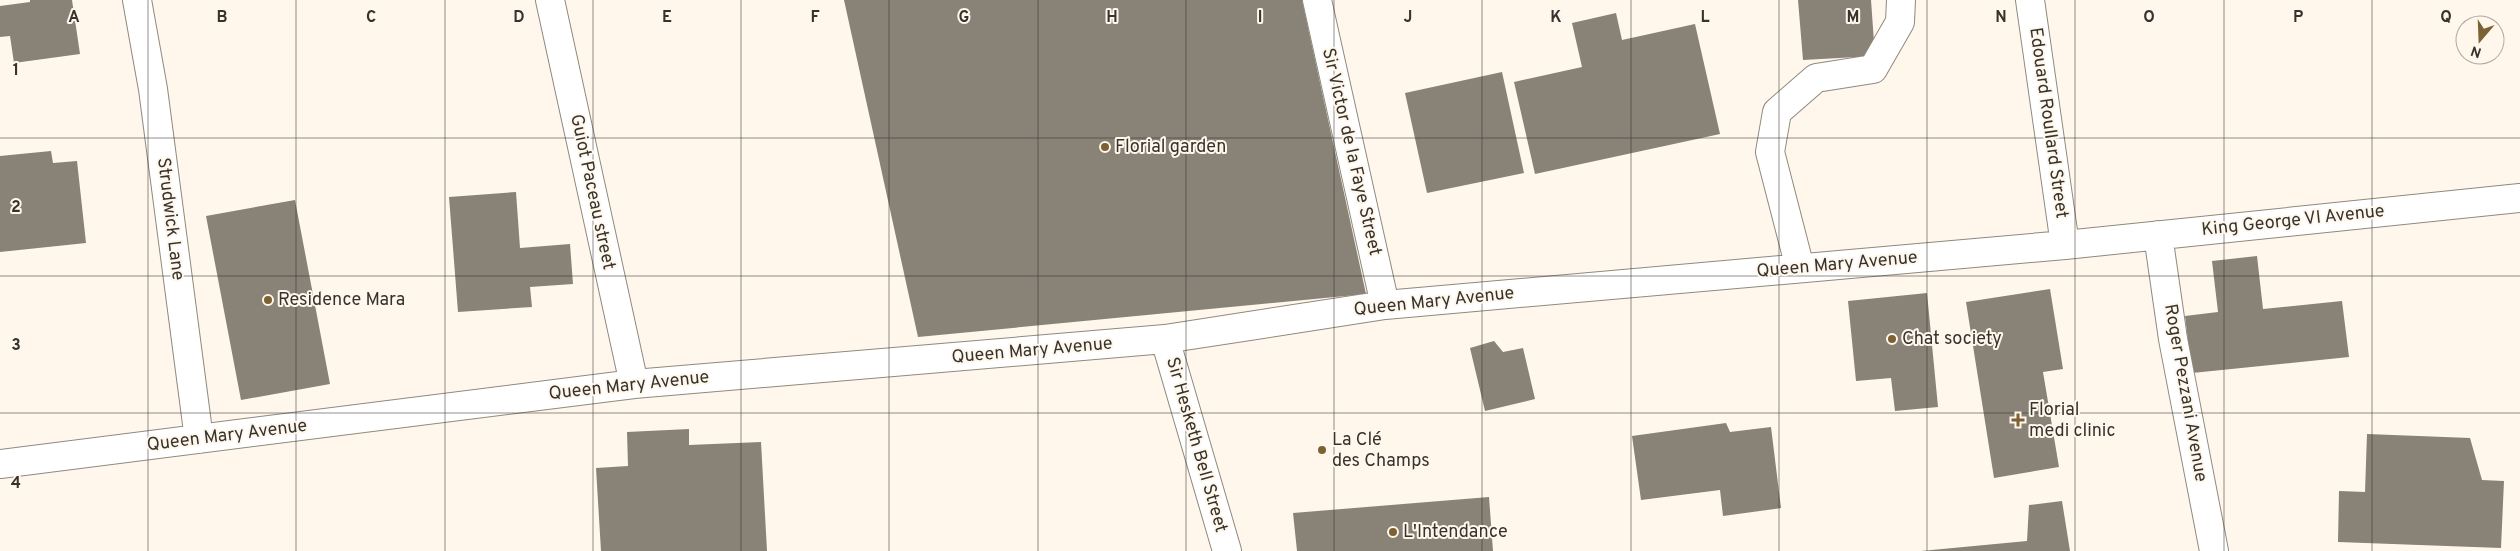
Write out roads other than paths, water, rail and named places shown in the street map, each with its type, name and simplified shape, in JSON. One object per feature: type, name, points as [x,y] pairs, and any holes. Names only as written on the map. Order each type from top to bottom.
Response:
[{"type":"street","name":"Strudwick Lane","points":[[137,0],[153,89],[199,439]]},
{"type":"street","name":"Guiot Paceau street","points":[[550,0],[634,384]]},
{"type":"street","name":"Sir Victor de la Faye Street","points":[[1316,0],[1385,305]]},
{"type":"street","points":[[1800,268],[1770,152],[1777,112],[1816,78],[1874,69],[1900,22],[1901,0]]},
{"type":"street","name":"Edouard Roullard Street","points":[[2030,0],[2066,245]]},
{"type":"street","name":"King George VI Avenue","points":[[2066,245],[2520,198]]},
{"type":"street","name":"Roger Pezzani Avenue","points":[[2158,235],[2173,339],[2214,551]]},
{"type":"street","name":"Queen Mary Avenue","points":[[0,464],[634,384],[1166,340],[1385,305],[2066,245]]},
{"type":"street","name":"Sir Hesketh Bell Street","points":[[1166,340],[1227,551]]},
{"type":"place","name":"Florial garden","points":[[1105,147]]},
{"type":"place","name":"Residence Mara","points":[[268,300]]},
{"type":"place","name":"Chat society","points":[[1892,339]]},
{"type":"place","name":"Florial medi clinic","points":[[2018,420]]},
{"type":"place","name":"La Clé des Champs","points":[[1322,450]]},
{"type":"place","name":"L'Intendance","points":[[1393,532]]}]
